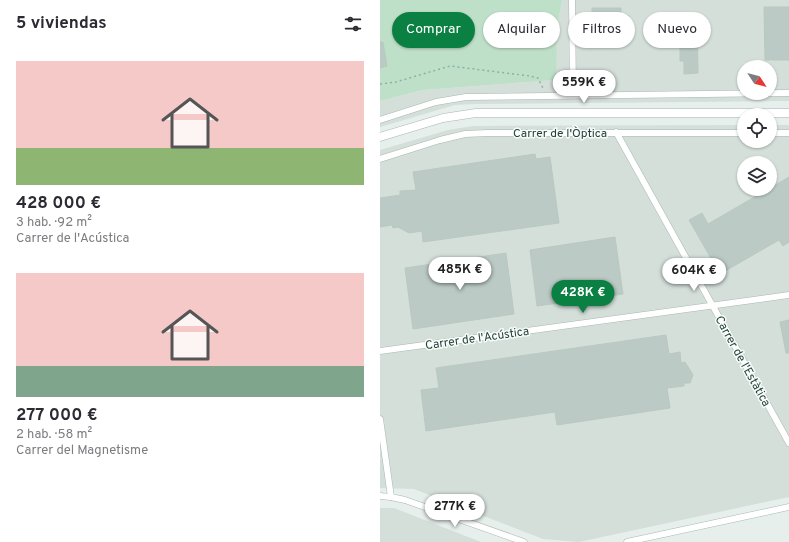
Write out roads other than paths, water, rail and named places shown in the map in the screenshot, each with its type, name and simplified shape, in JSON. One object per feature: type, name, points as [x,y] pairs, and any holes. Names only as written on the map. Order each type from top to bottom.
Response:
[{"type":"street","points":[[572,0],[572,95]]},
{"type":"street","points":[[380,120],[450,99],[479,96],[789,93]]},
{"type":"street","points":[[380,137],[444,118],[476,113],[789,113]]},
{"type":"street","name":"Carrer de l'Òptica","points":[[380,159],[440,140],[465,134],[616,132],[737,133]]},
{"type":"street","name":"Carrer de l'Estàtica","points":[[616,132],[789,443]]},
{"type":"street","points":[[777,133],[789,133]]},
{"type":"street","name":"Carrer de l'Acústica","points":[[380,351],[789,295]]},
{"type":"street","points":[[380,419],[391,497]]},
{"type":"street","points":[[380,496],[405,500],[524,542]]},
{"type":"street","points":[[627,542],[789,507]]}]
